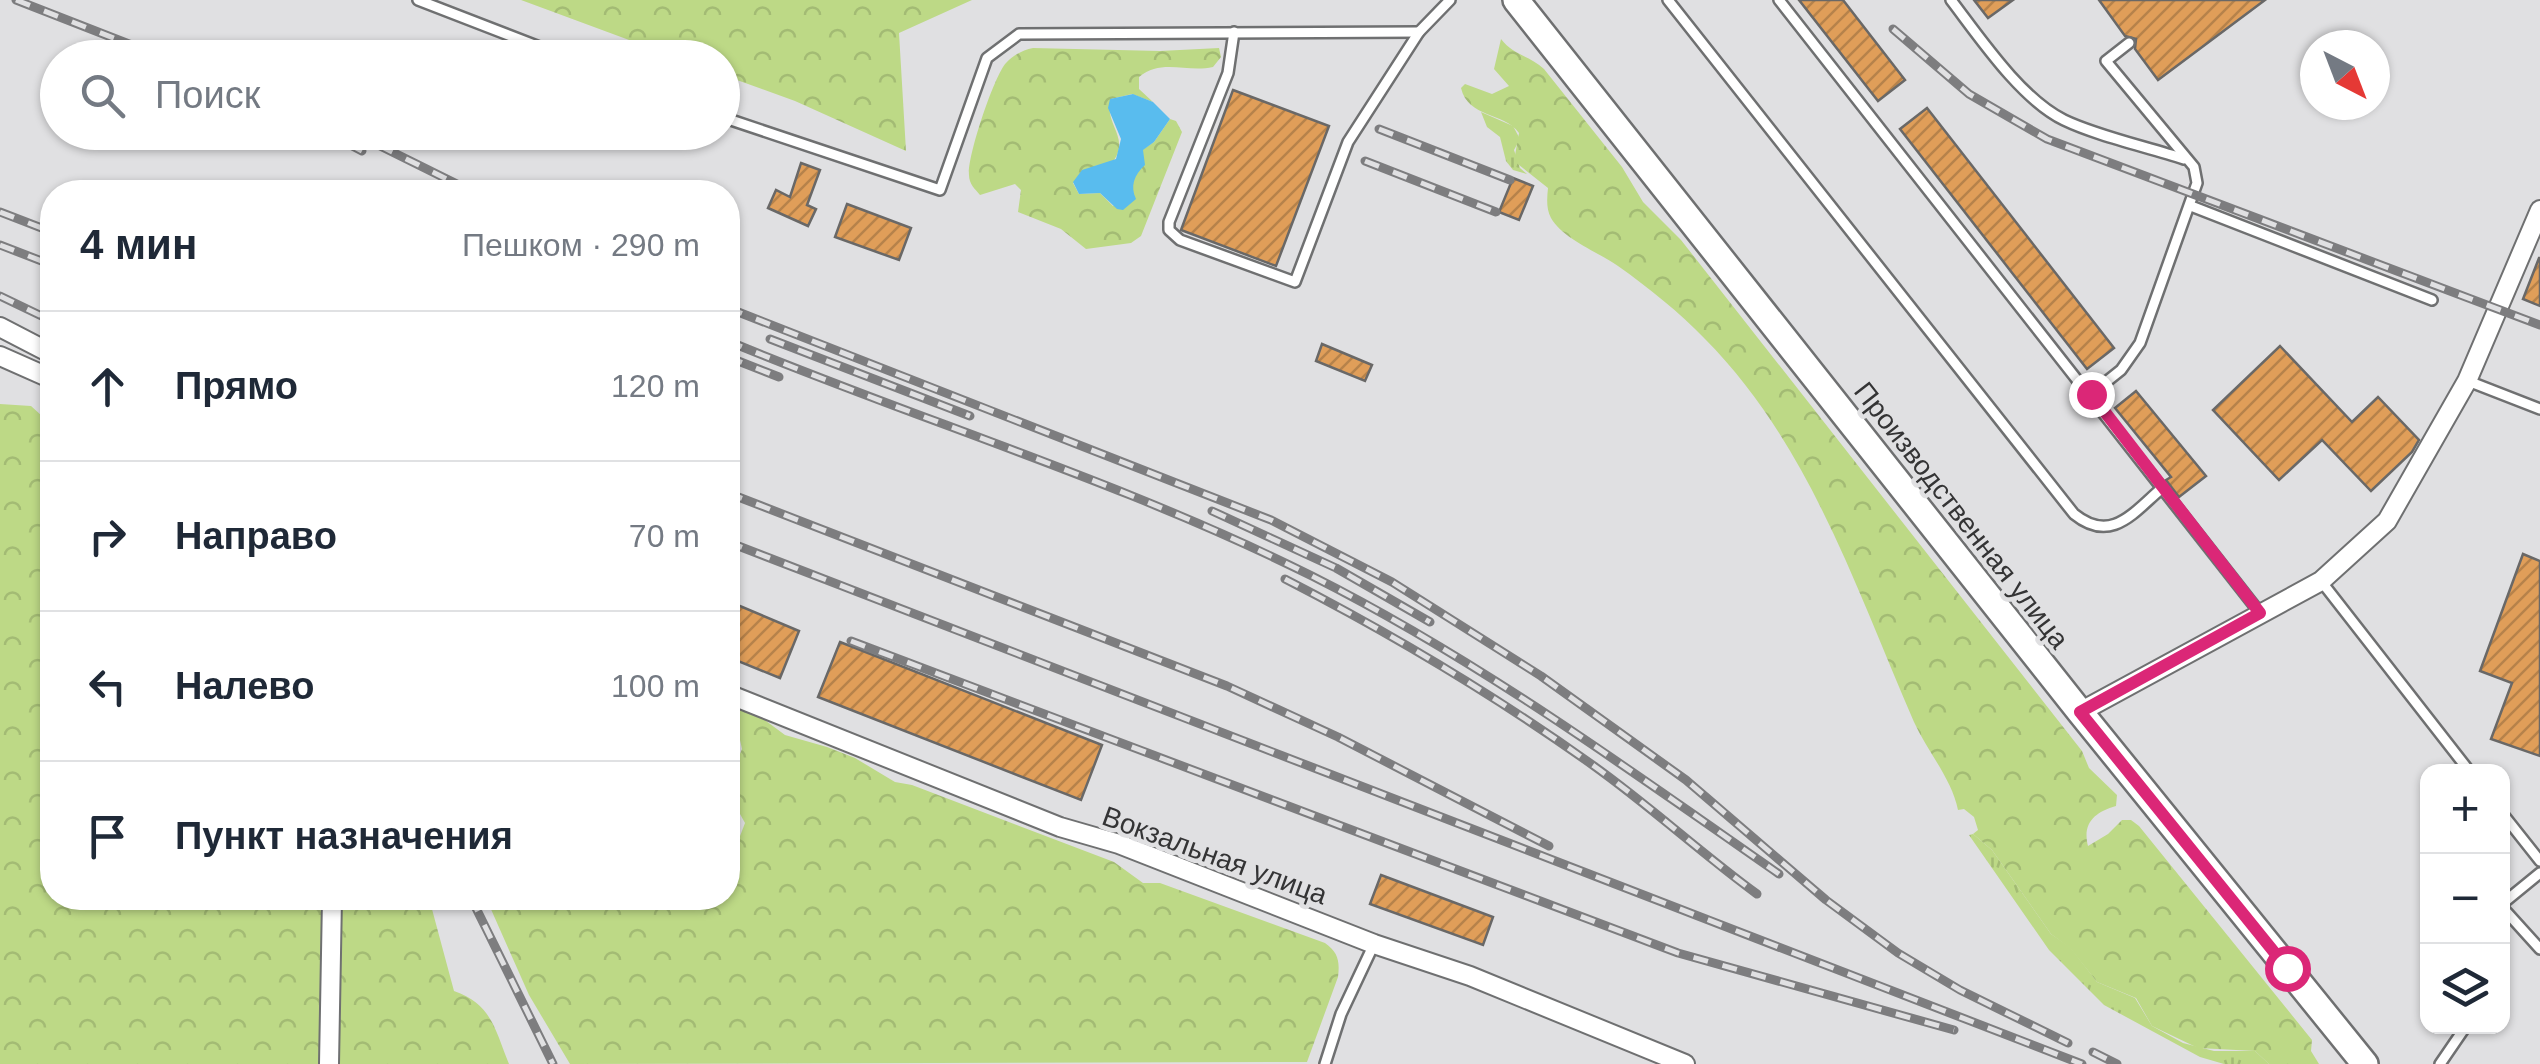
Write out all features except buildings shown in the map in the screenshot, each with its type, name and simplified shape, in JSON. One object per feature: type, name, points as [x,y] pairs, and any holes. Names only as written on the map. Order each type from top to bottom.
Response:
[{"type":"main road","name":"Производственная улица","points":[[1516,0],[2080,712],[2365,1064]]},
{"type":"street","points":[[2080,712],[2321,581],[2387,521],[2467,381],[2540,210]]},
{"type":"street","points":[[0,327],[40,348]]},
{"type":"street","points":[[0,356],[40,374]]},
{"type":"street","name":"Вокзальная улица","points":[[740,699],[1042,820],[1163,860],[1374,944],[1470,976],[1685,1064]]},
{"type":"street","points":[[329,1064],[332,910]]},
{"type":"lane","points":[[418,0],[521,40]]},
{"type":"lane","points":[[1234,32],[1228,73],[1169,230],[1180,240],[1295,282],[1348,142],[1419,32],[1450,0]]},
{"type":"lane","points":[[1668,0],[2074,514],[2088,525],[2104,528],[2125,520],[2162,489]]},
{"type":"lane","points":[[1780,0],[2260,613]]},
{"type":"lane","points":[[1951,0],[1985,45],[2032,96],[2063,120],[2187,160]]},
{"type":"lane","points":[[740,123],[940,190],[987,58],[1019,34],[1419,32]]},
{"type":"lane","points":[[2091,394],[2120,370],[2140,343],[2191,206],[2197,175],[2106,61],[2130,44]]},
{"type":"lane","points":[[2191,206],[2432,300]]},
{"type":"lane","points":[[2467,381],[2540,409]]},
{"type":"lane","points":[[2321,581],[2464,764]]},
{"type":"lane","points":[[2510,823],[2540,861]]},
{"type":"lane","points":[[2510,899],[2540,873]]},
{"type":"lane","points":[[2510,915],[2540,949]]},
{"type":"lane","points":[[1325,1064],[1341,1014],[1374,944]]},
{"type":"lane","points":[[2440,1064],[2461,1034]]},
{"type":"green space","points":[[521,0],[972,0],[899,33],[906,151],[795,101],[740,81],[740,40],[629,40]]},
{"type":"green space","points":[[1501,39],[1544,69],[1622,167],[1643,202],[1681,240],[2082,751],[2089,768],[2117,795],[2116,806],[2096,815],[2089,825],[2088,846],[2122,820],[2139,826],[2312,1040],[2311,1051],[2319,1064],[2269,1064],[2255,1051],[2198,1048],[2152,1026],[2136,998],[2097,982],[2070,948],[2051,934],[1992,850],[1973,834],[1978,830],[1974,817],[1964,809],[1958,810],[1950,787],[1914,722],[1827,520],[1774,425],[1742,380],[1685,319],[1630,274],[1557,226],[1548,211],[1548,188],[1514,161],[1519,133],[1465,98],[1461,88],[1465,84],[1492,94],[1509,86],[1494,69]]},
{"type":"green space","points":[[1033,48],[1219,48],[1221,57],[1213,67],[1156,68],[1139,77],[1139,89],[1153,102],[1132,94],[1111,99],[1117,154],[1112,163],[1095,166],[1073,183],[1079,194],[1100,193],[1113,206],[1134,195],[1132,187],[1142,150],[1154,142],[1170,119],[1176,121],[1182,132],[1141,236],[1131,243],[1086,249],[1061,229],[1018,212],[1021,190],[1015,184],[980,195],[971,184],[972,152],[995,83],[1009,60]]},
{"type":"green space","points":[[1481,112],[1513,126],[1520,139],[1514,150],[1520,168],[1527,174],[1513,170],[1506,161],[1500,137],[1487,127]]},
{"type":"green space","points":[[0,404],[31,406],[40,414],[40,910],[432,910],[454,991],[467,996],[484,1011],[509,1064],[0,1064]]},
{"type":"green space","points":[[740,708],[785,735],[855,758],[895,782],[912,785],[1114,862],[1143,883],[1160,883],[1325,943],[1337,957],[1338,977],[1307,1062],[570,1064],[529,995],[491,910],[740,910],[740,836],[745,823],[740,814]]},
{"type":"green space","points":[[1973,834],[1992,850],[2051,934],[2070,947],[2097,982],[2135,998],[2152,1026],[2183,1043],[2214,1051],[2255,1051],[2269,1064],[2224,1064],[2200,1057],[2104,1005],[2049,950],[1969,835]]},
{"type":"water","points":[[1133,94],[1153,102],[1170,119],[1154,142],[1143,150],[1145,165],[1133,185],[1136,199],[1123,210],[1100,193],[1079,194],[1073,182],[1082,170],[1116,159],[1121,139],[1108,108],[1110,99]]},
{"type":"railway","points":[[16,0],[119,40]]},
{"type":"railway","points":[[1893,29],[1969,94],[2047,139],[2540,325]]},
{"type":"railway","points":[[1379,129],[1510,180]]},
{"type":"railway","points":[[388,150],[449,180]]},
{"type":"railway","points":[[1365,161],[1496,212]]},
{"type":"railway","points":[[0,212],[40,227]]},
{"type":"railway","points":[[0,245],[40,260]]},
{"type":"railway","points":[[0,296],[40,315]]},
{"type":"railway","points":[[740,313],[1271,520],[1392,582],[1541,676],[1686,780],[1826,900],[1898,953],[1960,990],[2068,1043]]},
{"type":"railway","points":[[770,339],[970,416]]},
{"type":"railway","points":[[740,346],[1095,481],[1312,576],[1492,679],[1779,874]]},
{"type":"railway","points":[[740,362],[779,377]]},
{"type":"railway","points":[[740,498],[1227,686],[1338,737],[1549,846]]},
{"type":"railway","points":[[1212,511],[1336,568],[1430,622]]},
{"type":"railway","points":[[740,547],[2082,1064]]},
{"type":"railway","points":[[1285,579],[1404,644],[1557,740],[1757,894]]},
{"type":"railway","points":[[851,641],[1678,953],[1954,1030]]},
{"type":"railway","points":[[477,910],[553,1064]]},
{"type":"railway","points":[[2093,1052],[2117,1064]]},
{"type":"route","points":[[2091,394],[2260,613],[2080,712],[2287,968]]}]
